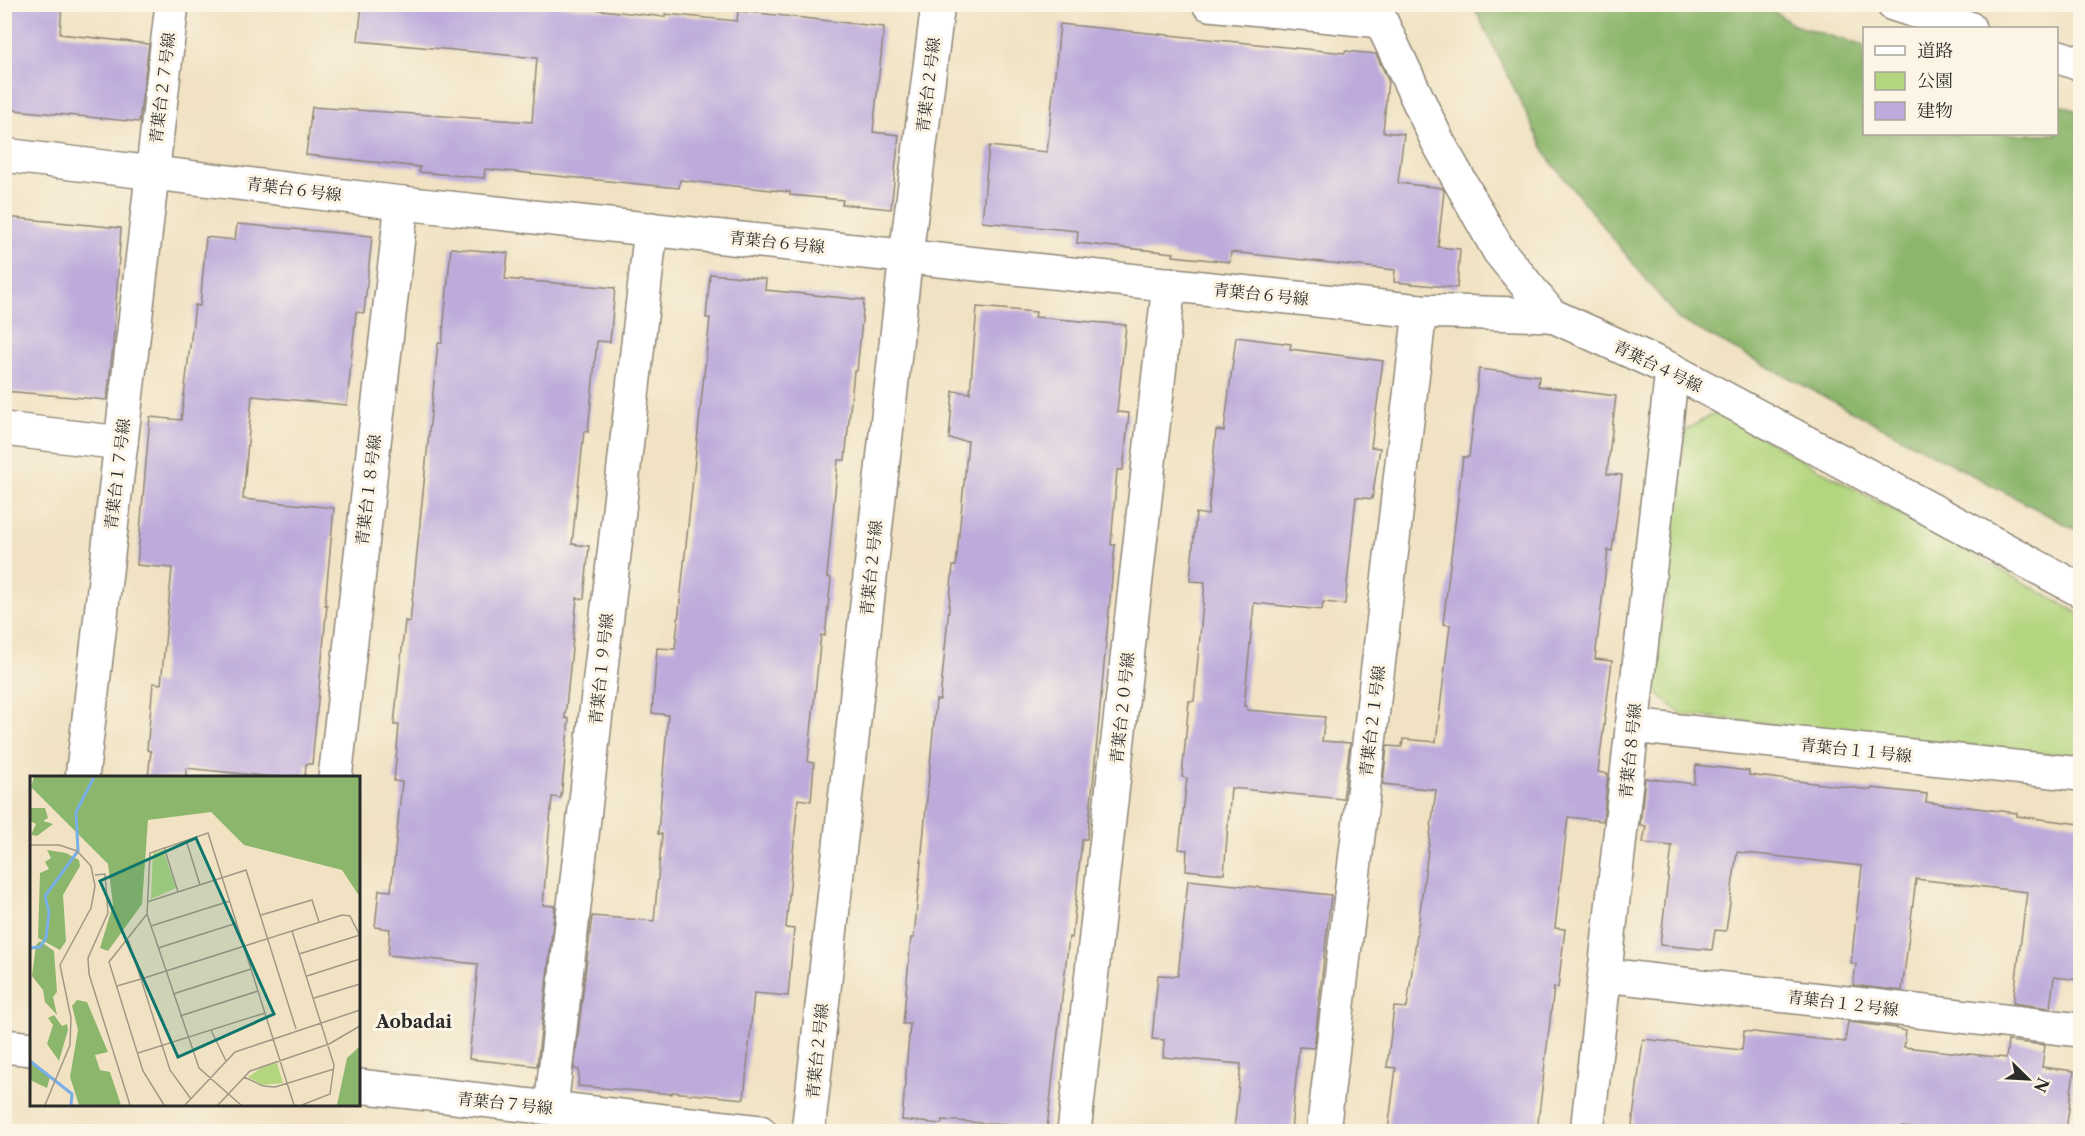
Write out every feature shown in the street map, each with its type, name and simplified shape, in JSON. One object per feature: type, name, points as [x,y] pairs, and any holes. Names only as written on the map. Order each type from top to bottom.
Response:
[{"type":"street","name":"青葉台２７号線","points":[[152,171],[172,4]]},
{"type":"street","name":"青葉台２号線","points":[[808,1131],[906,255],[938,4]]},
{"type":"street","points":[[1209,4],[1377,13]]},
{"type":"street","points":[[1893,4],[1966,27]]},
{"type":"street","name":"青葉台４号線","points":[[1377,13],[1438,142],[1498,251],[1551,315],[1672,370],[2080,590]]},
{"type":"street","points":[[2058,57],[2080,64]]},
{"type":"street","name":"青葉台６号線","points":[[4,155],[152,171],[402,203],[1420,311],[1551,315]]},
{"type":"street","name":"青葉台１７号線","points":[[82,776],[152,171]]},
{"type":"street","name":"青葉台１８号線","points":[[335,776],[402,203]]},
{"type":"street","name":"青葉台１９号線","points":[[551,1108],[651,229]]},
{"type":"street","name":"青葉台２０号線","points":[[1074,1131],[1169,284]]},
{"type":"street","name":"青葉台２１号線","points":[[1323,1131],[1420,311]]},
{"type":"street","name":"青葉台８号線","points":[[1587,1131],[1672,370]]},
{"type":"street","points":[[4,429],[121,443]]},
{"type":"street","name":"青葉台１１号線","points":[[1632,726],[2080,774]]},
{"type":"street","name":"青葉台１２号線","points":[[1605,975],[2080,1030]]},
{"type":"street","points":[[4,1046],[30,1049]]},
{"type":"street","name":"青葉台７号線","points":[[360,1086],[760,1131]]},
{"type":"green space","points":[[1473,5],[1765,5],[1794,25],[1863,46],[1863,135],[2058,135],[2058,104],[2080,112],[2080,532],[1678,319],[1549,159]]},
{"type":"green space","points":[[1716,412],[2080,614],[2080,758],[1681,714],[1654,690],[1686,430]]},
{"type":"building","points":[[4,4],[62,4],[60,34],[149,44],[139,122],[4,109]]},
{"type":"building","points":[[362,4],[546,4],[665,17],[665,14],[737,21],[738,11],[884,27],[873,132],[899,135],[891,209],[842,204],[843,200],[790,195],[790,192],[680,180],[679,188],[485,169],[484,178],[419,172],[420,167],[306,155],[312,107],[532,122],[537,58],[358,41]]},
{"type":"building","points":[[1060,24],[1345,53],[1345,51],[1376,54],[1388,80],[1383,132],[1404,134],[1398,183],[1442,188],[1444,191],[1438,247],[1460,249],[1457,288],[1394,282],[1395,270],[1231,252],[1230,262],[1173,256],[1174,253],[1077,243],[1078,231],[982,222],[989,146],[1047,152]]},
{"type":"building","points":[[4,217],[121,228],[107,400],[4,391]]},
{"type":"building","points":[[237,224],[372,236],[364,313],[356,312],[347,405],[252,396],[243,499],[334,508],[312,764],[306,764],[305,776],[263,776],[186,768],[186,776],[148,776],[151,751],[147,750],[153,683],[161,684],[172,568],[137,565],[150,417],[181,420],[195,305],[200,306],[206,237],[235,240]]},
{"type":"building","points":[[451,248],[508,253],[505,279],[615,288],[610,342],[597,341],[588,432],[584,431],[572,544],[589,546],[584,599],[577,598],[565,718],[569,719],[561,798],[552,797],[543,905],[555,906],[537,1066],[469,1059],[478,964],[388,955],[390,929],[375,927],[379,890],[391,891],[402,782],[394,781],[399,725],[394,725],[405,621],[410,622],[438,343],[442,343]]},
{"type":"building","points":[[710,274],[766,279],[765,290],[864,300],[845,460],[838,460],[827,577],[831,578],[825,636],[821,635],[808,762],[814,763],[811,801],[798,799],[786,928],[794,929],[788,996],[754,993],[744,1099],[578,1086],[579,1070],[574,1069],[592,916],[654,921],[662,834],[658,834],[668,715],[652,713],[657,648],[675,649],[710,318],[706,318]]},
{"type":"building","points":[[977,307],[1036,312],[1035,317],[1126,325],[1117,412],[1129,413],[1123,470],[1117,470],[1111,545],[1115,545],[1093,784],[1087,839],[1082,839],[1072,938],[1069,937],[1047,1128],[942,1120],[941,1124],[902,1120],[910,1024],[903,1024],[911,938],[914,938],[936,700],[940,700],[968,441],[949,439],[953,391],[970,393]]},
{"type":"building","points":[[1236,337],[1291,344],[1290,349],[1383,361],[1371,447],[1380,448],[1372,499],[1356,497],[1345,604],[1323,602],[1322,610],[1254,603],[1244,706],[1247,706],[1247,710],[1325,717],[1322,741],[1350,743],[1343,799],[1231,788],[1224,874],[1186,870],[1187,850],[1179,849],[1187,778],[1182,777],[1189,701],[1194,701],[1205,582],[1190,581],[1196,513],[1208,515],[1216,430],[1224,431]]},
{"type":"building","points":[[1479,369],[1539,376],[1538,386],[1616,396],[1607,474],[1622,475],[1612,551],[1608,550],[1595,659],[1612,661],[1598,772],[1608,774],[1603,821],[1568,817],[1555,928],[1565,929],[1558,988],[1554,987],[1537,1131],[1388,1131],[1396,1068],[1387,1067],[1394,1007],[1407,1008],[1436,790],[1383,784],[1387,746],[1402,747],[1403,739],[1436,742],[1450,625],[1443,624],[1463,457],[1469,457]]},
{"type":"building","points":[[1696,765],[1749,771],[1749,775],[1871,790],[1872,788],[1927,794],[1926,802],[2017,813],[2017,816],[2080,824],[2080,980],[2054,977],[2050,1008],[2013,1003],[2027,892],[1916,879],[1902,991],[1853,985],[1856,964],[1851,963],[1862,866],[1737,852],[1726,931],[1715,930],[1712,950],[1660,945],[1672,846],[1643,843],[1646,826],[1640,825],[1645,778],[1694,784]]},
{"type":"building","points":[[1188,880],[1331,895],[1314,1048],[1299,1047],[1291,1131],[1234,1131],[1241,1064],[1163,1057],[1164,1040],[1152,1039],[1158,975],[1178,976]]},
{"type":"building","points":[[1848,1022],[1906,1031],[1904,1047],[2006,1058],[2008,1041],[2045,1045],[2042,1067],[2074,1071],[2066,1131],[1941,1131],[1902,1127],[1902,1131],[1682,1131],[1632,1126],[1643,1039],[1742,1050],[1744,1031],[1845,1042]]},
{"type":"district","name":"Aobadai","points":[[414,1022]]}]
